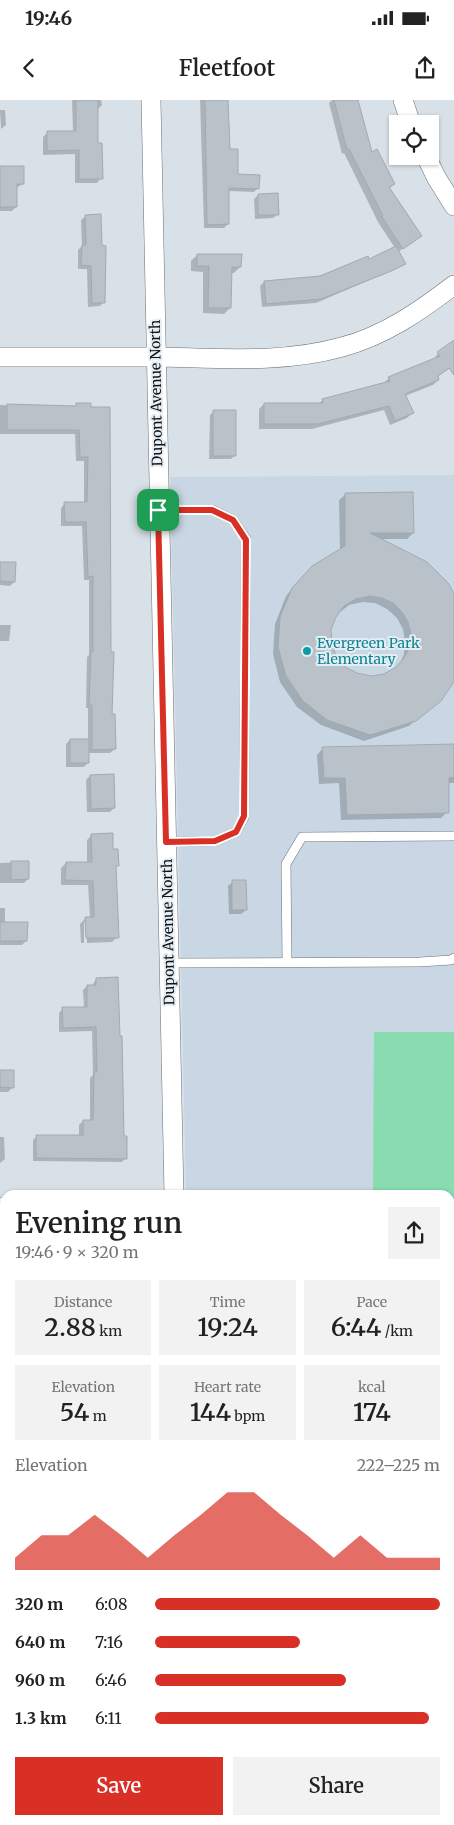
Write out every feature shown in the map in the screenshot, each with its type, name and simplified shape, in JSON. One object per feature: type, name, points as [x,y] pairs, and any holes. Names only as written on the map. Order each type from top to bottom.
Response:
[{"type":"street","name":"Dupont Avenue North","points":[[151,100],[158,510],[174,1190]]},
{"type":"street","points":[[404,100],[408,115]]},
{"type":"street","points":[[430,165],[454,206]]},
{"type":"street","points":[[0,357],[156,357],[257,360],[300,356],[343,347],[384,331],[406,319],[454,285]]},
{"type":"lane","points":[[158,510],[212,510],[233,520],[246,540],[244,816],[236,832],[215,841],[166,842]]},
{"type":"lane","points":[[287,962],[286,864],[302,837],[454,836]]},
{"type":"lane","points":[[168,963],[420,962],[451,960],[454,958]]},
{"type":"shaded area","points":[[454,475],[454,1190],[186,1190],[170,477]]},
{"type":"green space","points":[[374,1032],[454,1032],[454,1190],[373,1190]]},
{"type":"building","points":[[76,100],[98,100],[98,143],[102,143],[103,179],[79,179],[79,150],[47,151],[47,131],[76,131]]},
{"type":"building","points":[[205,100],[228,100],[230,149],[238,149],[238,174],[260,175],[259,189],[229,188],[229,224],[207,225]]},
{"type":"building","points":[[334,100],[358,100],[372,152],[377,149],[395,184],[389,187],[422,236],[403,249],[382,217],[349,149],[347,150]]},
{"type":"building","points":[[0,166],[24,166],[24,184],[17,184],[17,207],[0,207]]},
{"type":"building","points":[[278,193],[279,215],[258,215],[258,194]]},
{"type":"building","points":[[101,214],[102,245],[106,246],[105,303],[92,303],[91,266],[81,265],[82,245],[86,245],[85,215]]},
{"type":"building","points":[[396,246],[406,264],[389,272],[321,299],[266,304],[264,281],[320,276],[368,256],[369,259]]},
{"type":"building","points":[[197,254],[242,254],[241,267],[232,267],[231,308],[208,308],[209,266],[197,266]]},
{"type":"building","points":[[454,340],[454,375],[449,368],[438,376],[439,380],[405,394],[414,413],[395,421],[389,406],[318,424],[264,424],[264,403],[323,403],[322,399],[390,381],[388,377],[440,356],[437,352]]},
{"type":"building","points":[[76,403],[91,403],[91,407],[110,407],[111,652],[114,652],[112,714],[115,714],[116,749],[92,750],[92,705],[89,705],[91,651],[93,652],[93,576],[88,577],[86,522],[65,522],[64,502],[87,502],[88,457],[80,457],[79,430],[7,430],[7,404],[76,406]]},
{"type":"building","points":[[213,410],[236,410],[236,456],[213,456]]},
{"type":"building","name":"Evergreen Park Elementary","points":[[413,492],[414,533],[370,533],[427,562],[449,584],[454,594],[454,682],[441,701],[416,721],[370,735],[327,720],[303,701],[286,676],[278,647],[280,617],[292,588],[312,566],[345,546],[345,493]],"holes":[[[370,596],[382,598],[393,603],[408,622],[411,634],[410,647],[396,667],[384,674],[371,676],[357,673],[345,667],[336,656],[331,630],[336,617],[344,606],[356,599]]]},
{"type":"building","points":[[0,562],[16,562],[15,582],[0,581]]},
{"type":"building","points":[[70,739],[89,739],[89,763],[70,763]]},
{"type":"building","points":[[454,744],[454,777],[449,778],[449,813],[347,815],[345,778],[324,778],[322,747]]},
{"type":"building","points":[[114,774],[115,808],[91,809],[90,775]]},
{"type":"building","points":[[113,833],[113,849],[118,849],[119,866],[116,866],[119,938],[86,938],[85,917],[94,917],[93,881],[65,880],[66,862],[92,862],[91,834]]},
{"type":"building","points":[[11,861],[29,861],[29,879],[11,880]]},
{"type":"building","points":[[232,880],[246,880],[247,910],[232,910]]},
{"type":"building","points":[[0,922],[28,922],[27,941],[0,941]]},
{"type":"building","points":[[118,977],[120,1036],[122,1036],[124,1136],[127,1136],[127,1159],[36,1158],[36,1135],[83,1135],[83,1120],[93,1120],[94,1072],[97,1072],[96,1027],[63,1028],[62,1007],[87,1007],[87,985],[96,985],[96,978]]},
{"type":"building","points":[[0,1070],[14,1070],[14,1088],[0,1087]]},
{"type":"place","name":"Evergreen Park Elementary","points":[[307,651]]},
{"type":"route","points":[[158,510],[212,510],[233,520],[246,540],[244,816],[236,832],[215,841],[166,842],[158,510]]}]
